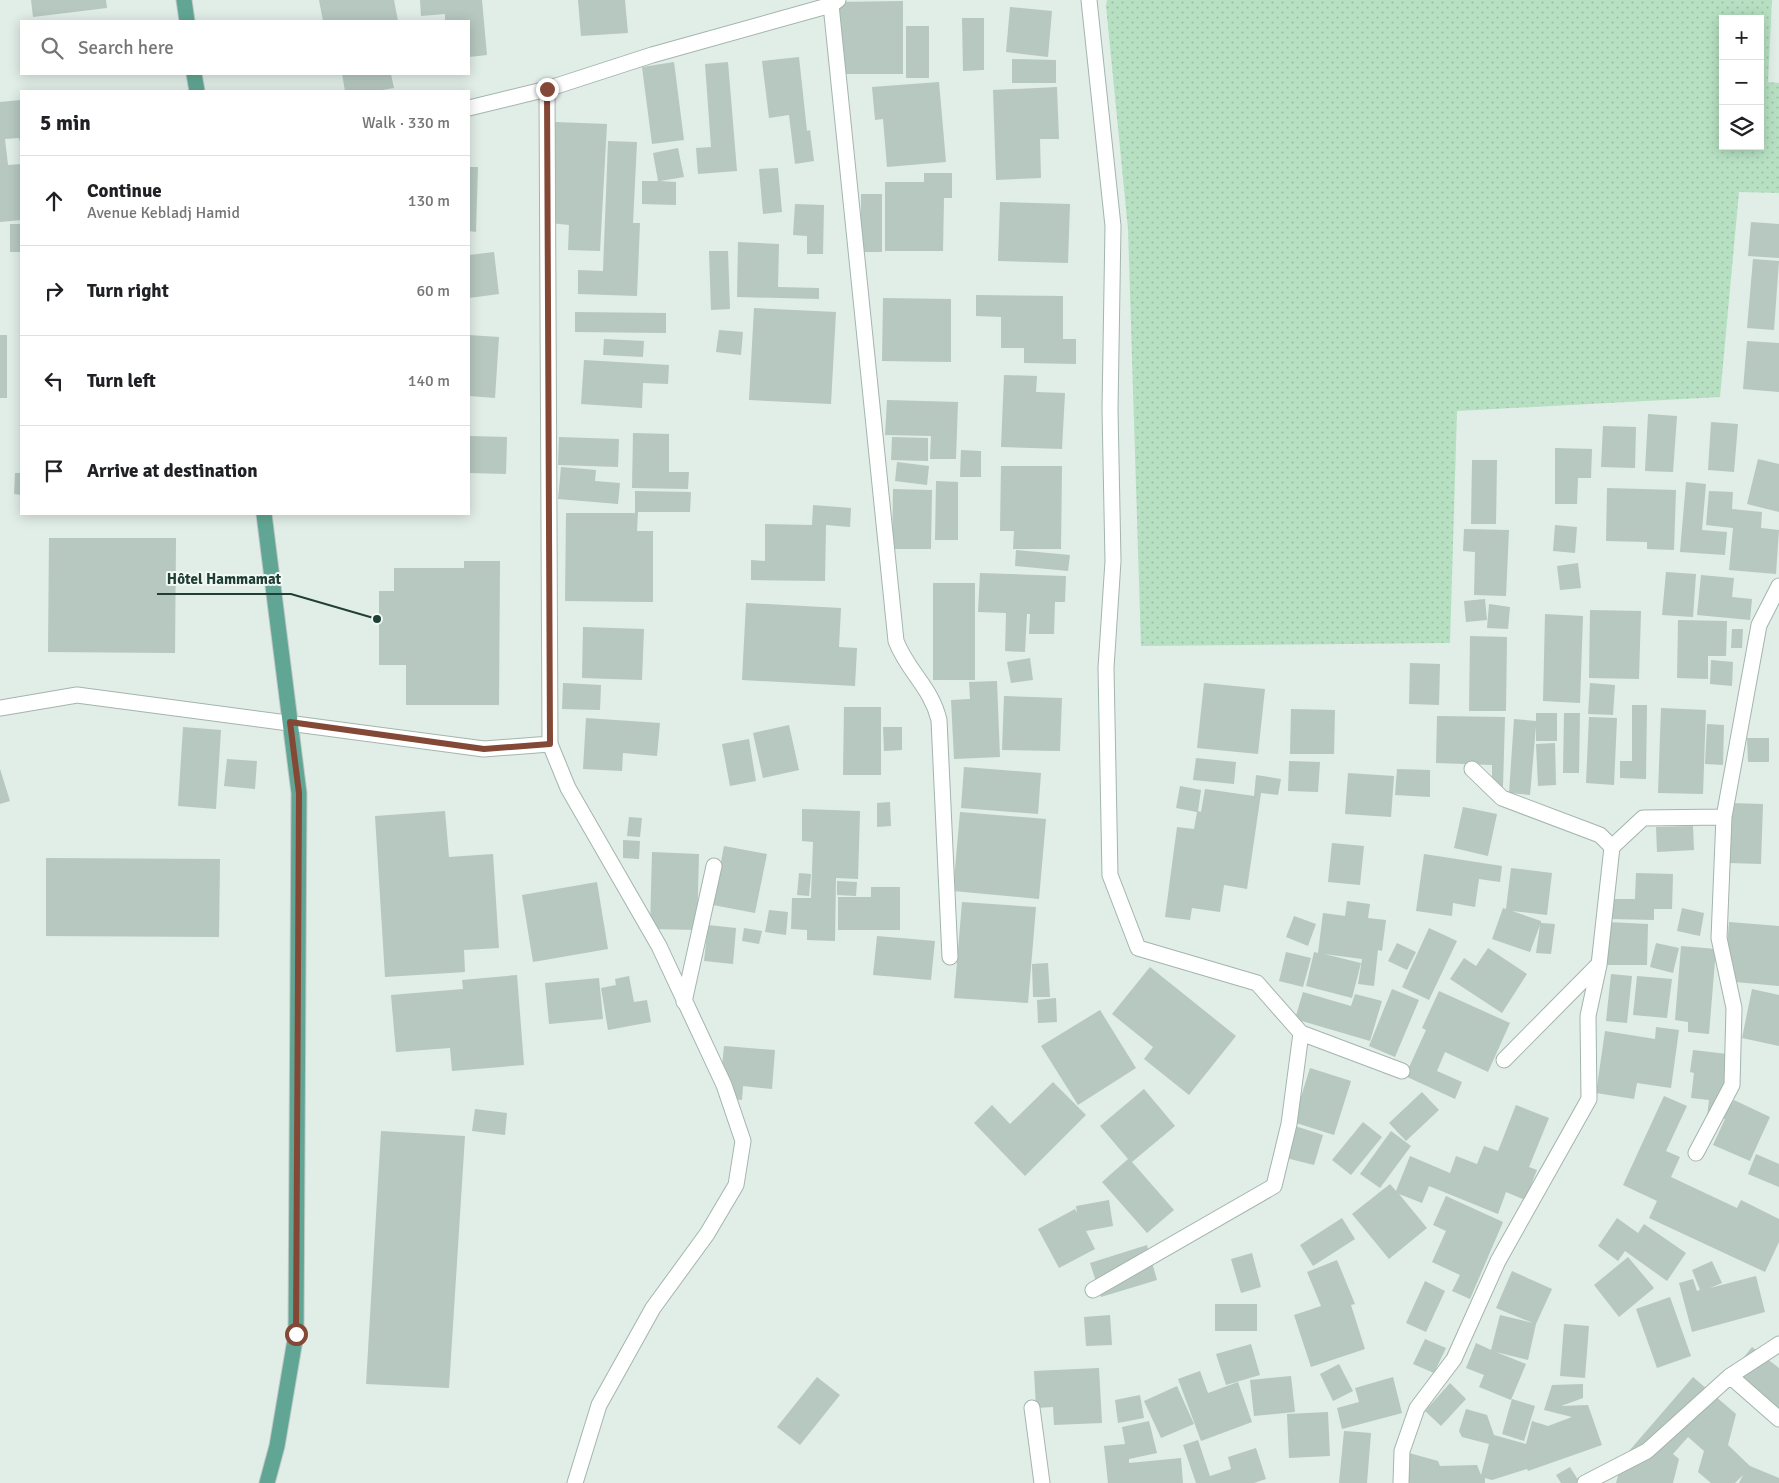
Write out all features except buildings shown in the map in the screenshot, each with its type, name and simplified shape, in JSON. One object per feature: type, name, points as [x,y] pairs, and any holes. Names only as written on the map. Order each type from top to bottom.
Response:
[{"type":"main road","points":[[184,0],[187,20]]},
{"type":"main road","points":[[194,75],[196,90]]},
{"type":"main road","points":[[264,515],[299,793],[296,1334],[277,1446],[267,1483]]},
{"type":"street","points":[[1089,0],[1113,226],[1110,409],[1113,561],[1106,668],[1110,875],[1138,948],[1257,983],[1300,1032],[1402,1071]]},
{"type":"street","points":[[470,108],[547,89],[652,55],[834,2],[896,641],[903,660],[930,693],[939,720],[950,957]]},
{"type":"street","points":[[547,89],[550,744],[568,788],[658,946],[724,1085],[743,1141],[736,1186],[707,1234],[653,1308],[599,1405],[575,1483]]},
{"type":"street","points":[[1696,1153],[1732,1085],[1734,1008],[1719,938],[1724,817],[1759,625],[1779,586]]},
{"type":"street","points":[[0,708],[77,695],[484,749],[550,744]]},
{"type":"street","points":[[1472,769],[1502,798],[1600,834],[1612,847]]},
{"type":"street","points":[[1401,1483],[1402,1451],[1417,1408],[1454,1359],[1498,1261],[1589,1099],[1588,1016],[1599,964],[1612,847],[1643,818],[1724,817]]},
{"type":"street","points":[[684,1002],[714,866]]},
{"type":"street","points":[[1504,1060],[1599,964]]},
{"type":"street","points":[[1093,1290],[1274,1186],[1289,1124],[1300,1032]]},
{"type":"street","points":[[1585,1483],[1647,1451],[1730,1376],[1779,1344]]},
{"type":"street","points":[[1730,1376],[1779,1419]]},
{"type":"street","points":[[1032,1408],[1042,1483]]},
{"type":"green space","points":[[1107,0],[1772,0],[1768,82],[1779,83],[1779,193],[1739,192],[1720,397],[1457,411],[1450,643],[1141,646],[1128,229],[1106,6]]},
{"type":"place","name":"Hôtel Hammamat","points":[[377,619]]},
{"type":"route","points":[[296,1334],[299,793],[290,722],[484,749],[550,744],[547,89]]}]
